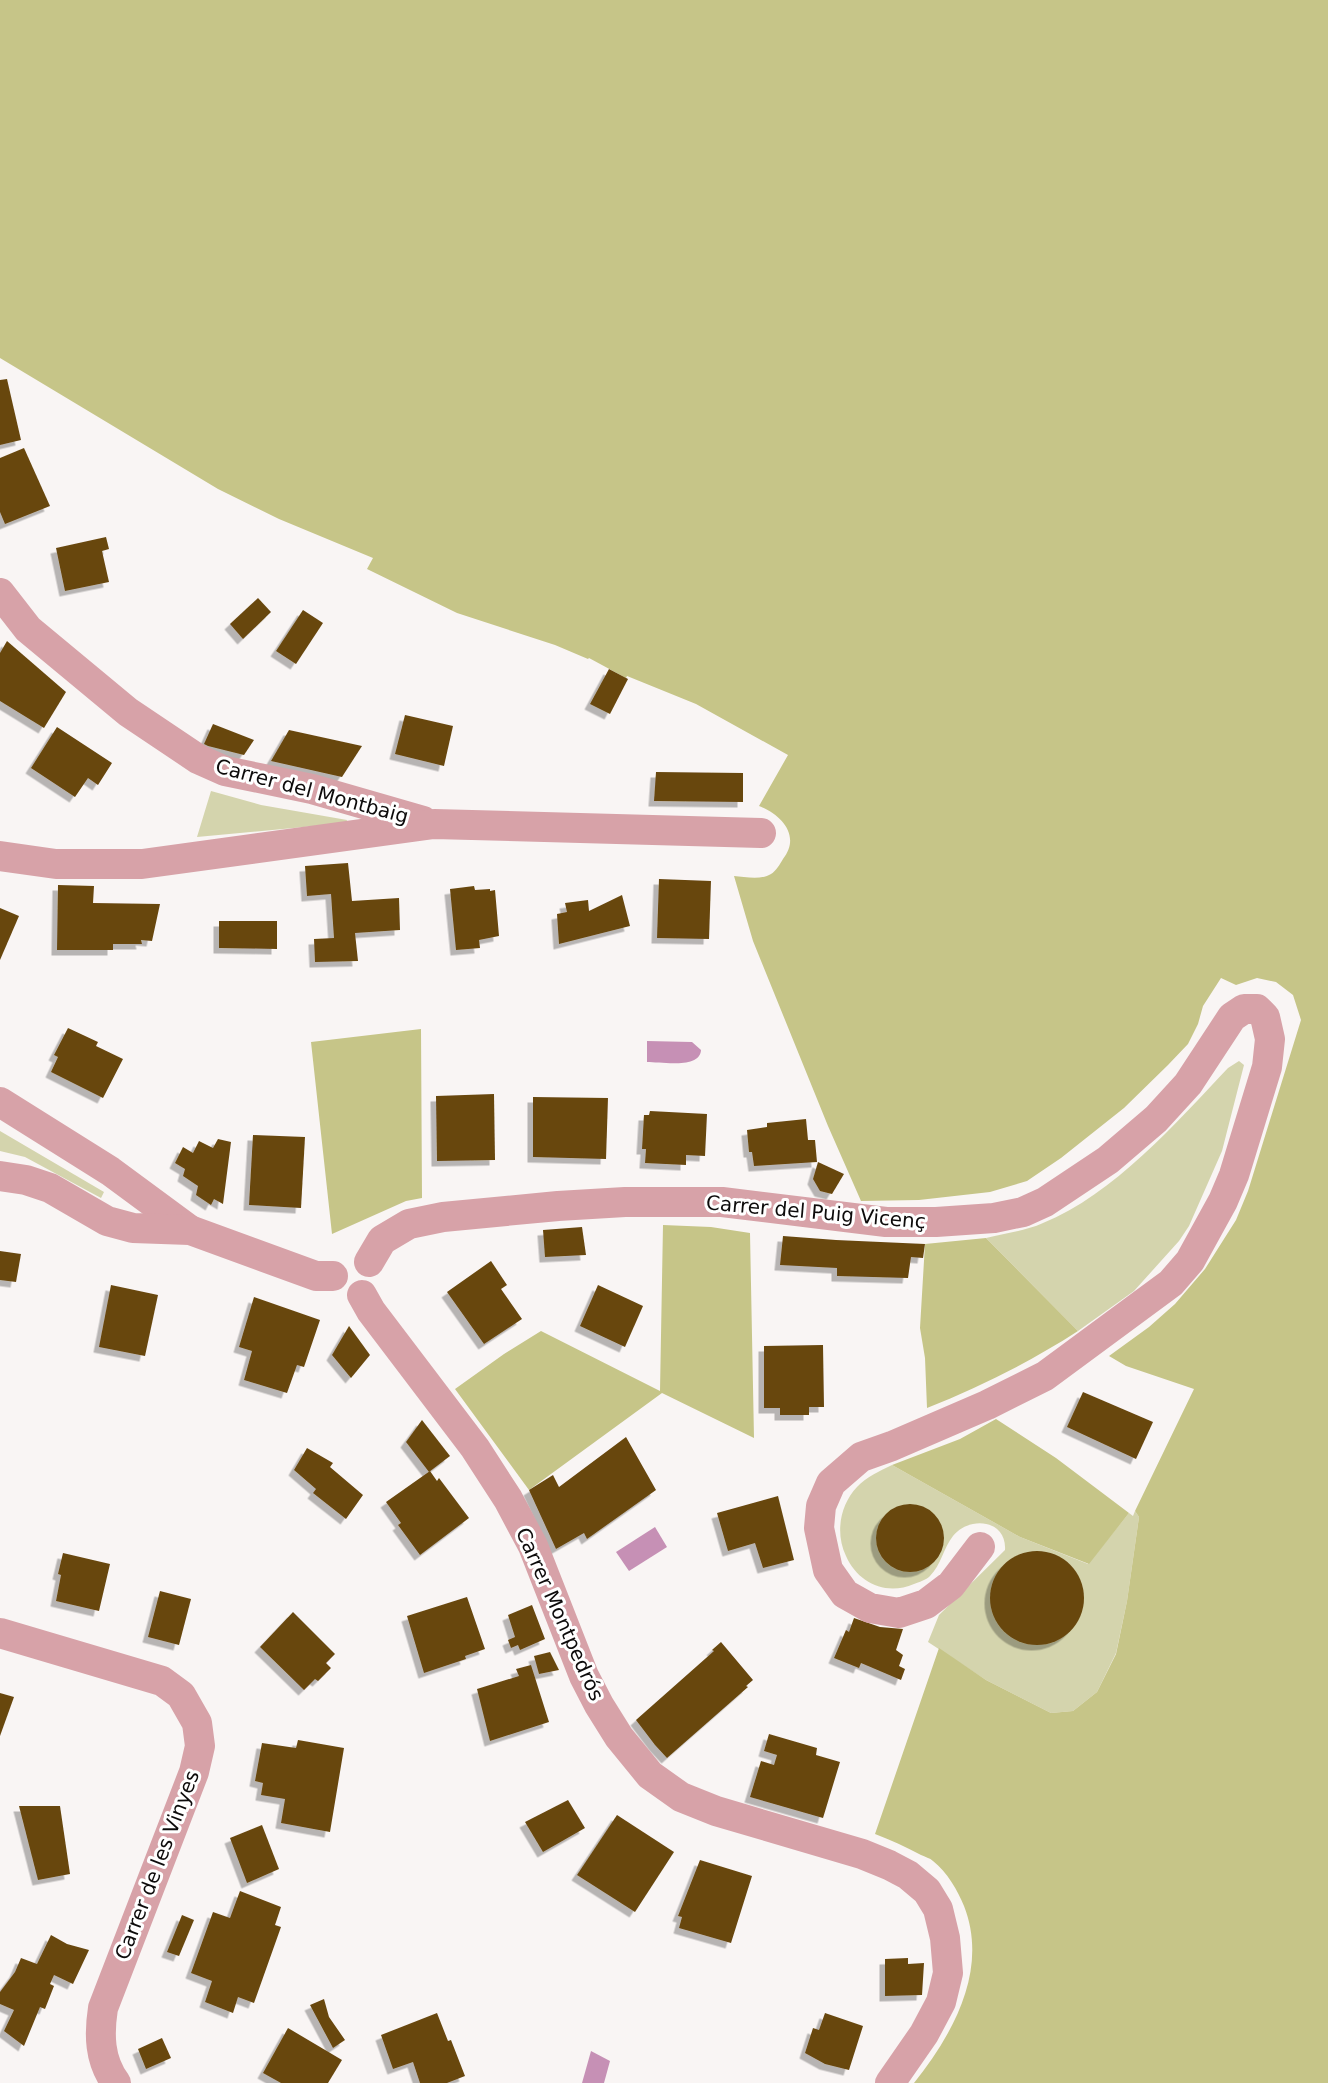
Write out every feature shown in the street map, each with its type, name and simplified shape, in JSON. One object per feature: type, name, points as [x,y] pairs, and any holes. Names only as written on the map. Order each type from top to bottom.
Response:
[{"type":"street","name":"Carrer del Montbaig","points":[[0,593],[28,630],[128,712],[198,759],[225,771],[312,789],[434,824]]},
{"type":"street","name":"Carrer del Montbaig","points":[[0,856],[56,864],[142,864],[434,824],[761,833]]},
{"type":"street","name":"Carrer del Puig Vicenç","points":[[369,1262],[382,1240],[409,1224],[443,1218],[558,1206],[625,1202],[722,1202],[886,1222],[982,1219],[1023,1212],[1045,1202],[1108,1160],[1156,1119],[1188,1084],[1232,1017],[1244,1009],[1257,1008],[1265,1017],[1270,1039],[1266,1067],[1253,1115],[1234,1175],[1223,1201],[1184,1268],[1171,1282],[1045,1377],[987,1405],[861,1457],[831,1484],[821,1506],[819,1528],[828,1570],[845,1594],[870,1608],[899,1612],[926,1604],[951,1585],[980,1546]]},
{"type":"street","points":[[0,1102],[110,1171],[190,1230],[316,1276],[333,1276]]},
{"type":"street","points":[[0,1176],[26,1180],[50,1188],[107,1221],[124,1226],[190,1230]]},
{"type":"street","points":[[350,1256],[364,1257],[369,1262],[374,1269],[373,1284],[362,1295],[352,1296],[342,1293],[336,1286],[333,1276],[338,1263],[350,1256]]},
{"type":"street","name":"Carrer Montpedrós","points":[[362,1295],[371,1311],[475,1448],[508,1499],[533,1546],[584,1676],[598,1705],[619,1737],[650,1775],[681,1797],[716,1811],[862,1854],[890,1865],[908,1875],[927,1891],[938,1909],[945,1938],[948,1973],[940,2002],[924,2034],[890,2083]]},
{"type":"street","name":"Carrer de les Vinyes","points":[[0,1633],[162,1682],[181,1695],[196,1723],[200,1746],[195,1772],[103,2008],[100,2032],[103,2056],[116,2083]]},
{"type":"green space","points":[[211,791],[261,805],[347,820],[346,823],[197,837]]},
{"type":"green space","points":[[1239,1061],[1244,1065],[1222,1151],[1189,1226],[1179,1241],[1134,1291],[1078,1331],[986,1238],[1036,1226],[1069,1211],[1094,1195],[1143,1155],[1228,1068]]},
{"type":"green space","points":[[0,1131],[104,1192],[101,1198],[25,1157],[0,1151]]},
{"type":"green space","points":[[892,1465],[1020,1537],[1088,1564],[1129,1513],[1133,1516],[1135,1511],[1139,1517],[1127,1601],[1116,1653],[1097,1692],[1073,1711],[1051,1713],[986,1680],[928,1642],[939,1615],[1005,1550],[1004,1540],[994,1527],[977,1523],[960,1529],[950,1540],[934,1572],[927,1579],[914,1584],[883,1588],[865,1580],[858,1573],[851,1565],[843,1547],[840,1529],[843,1511],[851,1494],[861,1483]]},
{"type":"shaded area","points":[[0,0],[1328,0],[1328,2083],[914,2083],[942,2044],[963,2000],[972,1954],[971,1930],[959,1894],[938,1865],[929,1858],[875,1834],[939,1648],[986,1680],[1051,1713],[1073,1711],[1097,1692],[1116,1654],[1127,1601],[1139,1517],[1135,1511],[1194,1389],[1126,1366],[1109,1356],[1149,1327],[1175,1304],[1205,1269],[1236,1220],[1248,1191],[1301,1020],[1293,995],[1276,982],[1257,978],[1236,985],[1221,978],[1203,1006],[1198,1024],[1188,1044],[1168,1065],[1124,1108],[1061,1158],[1027,1181],[990,1192],[919,1200],[861,1201],[753,941],[734,876],[753,878],[767,876],[773,873],[788,850],[790,842],[786,827],[775,815],[759,806],[788,755],[696,704],[627,676],[626,678],[589,658],[555,645],[457,613],[367,569],[373,558],[279,519],[218,489],[0,358]]},
{"type":"shaded area","points":[[421,1029],[422,1198],[406,1201],[332,1234],[311,1042]]},
{"type":"shaded area","points":[[647,1041],[692,1042],[701,1050],[699,1056],[687,1062],[647,1062]]},
{"type":"shaded area","points":[[663,1225],[711,1227],[750,1233],[754,1438],[662,1393],[529,1490],[455,1389],[541,1331],[660,1391]]},
{"type":"shaded area","points":[[986,1238],[1078,1331],[1004,1373],[927,1408],[925,1358],[920,1328],[925,1244]]},
{"type":"shaded area","points":[[996,1419],[1056,1458],[1129,1513],[1089,1564],[1020,1537],[892,1465],[960,1439]]},
{"type":"shaded area","points":[[655,1527],[667,1547],[629,1571],[616,1552]]},
{"type":"shaded area","points":[[591,2051],[610,2061],[604,2083],[582,2083]]},
{"type":"building","points":[[7,379],[21,440],[0,445],[0,380]]},
{"type":"building","points":[[24,448],[50,506],[5,524],[0,512],[0,458]]},
{"type":"building","points":[[106,537],[109,549],[102,551],[109,582],[65,591],[56,548]]},
{"type":"building","points":[[258,598],[271,612],[243,639],[230,624]]},
{"type":"building","points":[[303,610],[323,623],[296,664],[276,651]]},
{"type":"building","points":[[7,641],[66,692],[44,728],[0,701],[0,653]]},
{"type":"building","points":[[609,669],[628,679],[610,714],[590,704]]},
{"type":"building","points":[[405,715],[453,726],[444,766],[395,754]]},
{"type":"building","points":[[213,724],[254,740],[244,755],[208,746],[204,744]]},
{"type":"building","points":[[57,727],[112,763],[98,785],[88,778],[75,797],[31,768]]},
{"type":"building","points":[[289,730],[362,746],[342,777],[271,761]]},
{"type":"building","points":[[656,772],[743,773],[743,802],[654,801]]},
{"type":"building","points":[[348,863],[352,901],[399,898],[400,930],[355,933],[358,961],[315,962],[314,939],[334,938],[331,894],[307,896],[305,866]]},
{"type":"building","points":[[659,879],[711,881],[709,939],[657,938]]},
{"type":"building","points":[[58,885],[94,886],[93,903],[160,904],[152,941],[141,940],[142,944],[113,944],[113,950],[57,950]]},
{"type":"building","points":[[474,886],[475,890],[495,890],[499,936],[479,940],[480,948],[456,950],[450,889]]},
{"type":"building","points":[[622,895],[630,926],[559,944],[557,914],[567,912],[565,903],[588,900],[589,911]]},
{"type":"building","points":[[0,908],[19,916],[0,960]]},
{"type":"building","points":[[219,921],[277,921],[277,949],[219,948]]},
{"type":"building","points":[[68,1028],[98,1042],[96,1046],[123,1059],[103,1098],[51,1072],[58,1057],[54,1055]]},
{"type":"building","points":[[494,1094],[495,1160],[437,1161],[436,1096]]},
{"type":"building","points":[[533,1097],[608,1098],[606,1159],[533,1157]]},
{"type":"building","points":[[650,1111],[707,1114],[705,1156],[686,1155],[686,1165],[645,1163],[646,1149],[642,1149],[644,1115],[649,1115]]},
{"type":"building","points":[[806,1119],[808,1140],[815,1140],[817,1162],[754,1166],[752,1152],[749,1152],[747,1130],[767,1127],[767,1123]]},
{"type":"building","points":[[253,1135],[305,1137],[301,1208],[249,1205]]},
{"type":"building","points":[[218,1139],[231,1142],[223,1204],[214,1199],[211,1205],[196,1195],[198,1186],[183,1176],[185,1169],[175,1163],[183,1147],[193,1153],[199,1141],[213,1148]]},
{"type":"building","points":[[818,1162],[844,1174],[832,1194],[820,1191],[813,1179]]},
{"type":"building","points":[[582,1227],[586,1255],[545,1257],[543,1230]]},
{"type":"building","points":[[783,1236],[925,1244],[923,1258],[911,1257],[908,1278],[837,1276],[837,1268],[780,1265]]},
{"type":"building","points":[[0,1251],[21,1254],[16,1282],[0,1280]]},
{"type":"building","points":[[491,1261],[507,1285],[501,1289],[522,1319],[484,1344],[447,1292]]},
{"type":"building","points":[[111,1285],[158,1295],[145,1356],[99,1347]]},
{"type":"building","points":[[598,1285],[643,1306],[625,1347],[580,1326]]},
{"type":"building","points":[[254,1297],[320,1320],[304,1367],[297,1365],[287,1393],[244,1380],[252,1351],[239,1347]]},
{"type":"building","points":[[349,1326],[370,1355],[351,1378],[332,1355]]},
{"type":"building","points":[[823,1345],[824,1407],[809,1407],[809,1415],[780,1415],[780,1408],[764,1408],[764,1346]]},
{"type":"building","points":[[1083,1392],[1153,1422],[1136,1459],[1067,1427]]},
{"type":"building","points":[[422,1420],[450,1456],[429,1472],[406,1442]]},
{"type":"building","points":[[626,1437],[656,1490],[587,1539],[584,1533],[556,1549],[529,1490],[553,1475],[559,1487]]},
{"type":"building","points":[[307,1448],[333,1463],[330,1467],[363,1495],[346,1519],[313,1493],[316,1489],[294,1470]]},
{"type":"building","points":[[430,1471],[437,1481],[439,1478],[469,1518],[420,1555],[398,1525],[401,1523],[386,1502]]},
{"type":"building","points":[[778,1496],[794,1560],[763,1568],[755,1543],[728,1551],[717,1513]]},
{"type":"building","points":[[910,1504],[923,1507],[934,1514],[941,1525],[944,1538],[941,1551],[934,1562],[923,1569],[910,1572],[897,1569],[886,1562],[879,1551],[876,1538],[879,1525],[886,1514],[897,1507]]},
{"type":"building","points":[[1037,1551],[1055,1555],[1070,1565],[1080,1580],[1084,1598],[1080,1616],[1070,1631],[1055,1641],[1037,1645],[1019,1641],[1004,1631],[994,1616],[990,1598],[994,1580],[1004,1565],[1019,1555]]},
{"type":"building","points":[[63,1553],[110,1564],[99,1611],[56,1601],[61,1575],[58,1574]]},
{"type":"building","points":[[160,1591],[191,1599],[179,1645],[148,1637]]},
{"type":"building","points":[[467,1597],[485,1649],[465,1656],[466,1659],[424,1673],[407,1616]]},
{"type":"building","points":[[532,1605],[545,1639],[520,1650],[518,1645],[511,1648],[508,1640],[515,1637],[508,1615]]},
{"type":"building","points":[[293,1612],[335,1654],[326,1663],[331,1668],[318,1681],[315,1679],[304,1690],[260,1647]]},
{"type":"building","points":[[854,1618],[880,1627],[903,1629],[896,1650],[903,1655],[899,1666],[905,1669],[901,1680],[861,1663],[859,1668],[834,1658]]},
{"type":"building","points":[[721,1642],[753,1680],[746,1686],[748,1687],[667,1758],[636,1720],[714,1651],[712,1650]]},
{"type":"building","points":[[550,1652],[559,1670],[539,1674],[534,1656]]},
{"type":"building","points":[[531,1665],[549,1722],[490,1741],[477,1689],[519,1676],[516,1669]]},
{"type":"building","points":[[0,1693],[14,1697],[0,1736]]},
{"type":"building","points":[[769,1734],[817,1748],[816,1755],[840,1762],[823,1818],[750,1797],[761,1761],[774,1765],[777,1755],[764,1751]]},
{"type":"building","points":[[298,1740],[344,1748],[330,1832],[281,1823],[285,1799],[261,1795],[263,1783],[255,1781],[262,1743],[296,1748]]},
{"type":"building","points":[[568,1800],[585,1828],[543,1852],[525,1822]]},
{"type":"building","points":[[19,1806],[60,1806],[70,1874],[38,1880]]},
{"type":"building","points":[[617,1815],[674,1852],[635,1912],[577,1875]]},
{"type":"building","points":[[262,1825],[279,1869],[247,1883],[230,1838]]},
{"type":"building","points":[[700,1860],[752,1876],[731,1943],[679,1928],[682,1917],[678,1916]]},
{"type":"building","points":[[240,1891],[281,1907],[275,1925],[281,1927],[254,2003],[238,1997],[233,2013],[205,2002],[212,1981],[191,1973],[213,1912],[230,1918]]},
{"type":"building","points":[[182,1915],[194,1920],[179,1956],[167,1952]]},
{"type":"building","points":[[51,1935],[67,1944],[89,1950],[73,1984],[54,1975],[50,1984],[54,1986],[45,2009],[40,2007],[24,2046],[4,2031],[14,2010],[0,2004],[0,1992],[15,1972],[21,1958],[37,1964]]},
{"type":"building","points":[[908,1958],[908,1964],[924,1963],[922,1995],[885,1996],[885,1959]]},
{"type":"building","points":[[324,1999],[329,2017],[345,2040],[333,2048],[310,2005]]},
{"type":"building","points":[[437,2013],[448,2041],[451,2040],[465,2076],[447,2083],[420,2083],[413,2062],[393,2069],[381,2035]]},
{"type":"building","points":[[825,2013],[863,2026],[849,2070],[825,2064],[805,2053],[813,2028],[819,2030]]},
{"type":"building","points":[[288,2028],[342,2060],[328,2083],[281,2083],[263,2073]]},
{"type":"building","points":[[162,2038],[171,2058],[146,2069],[138,2049]]}]
